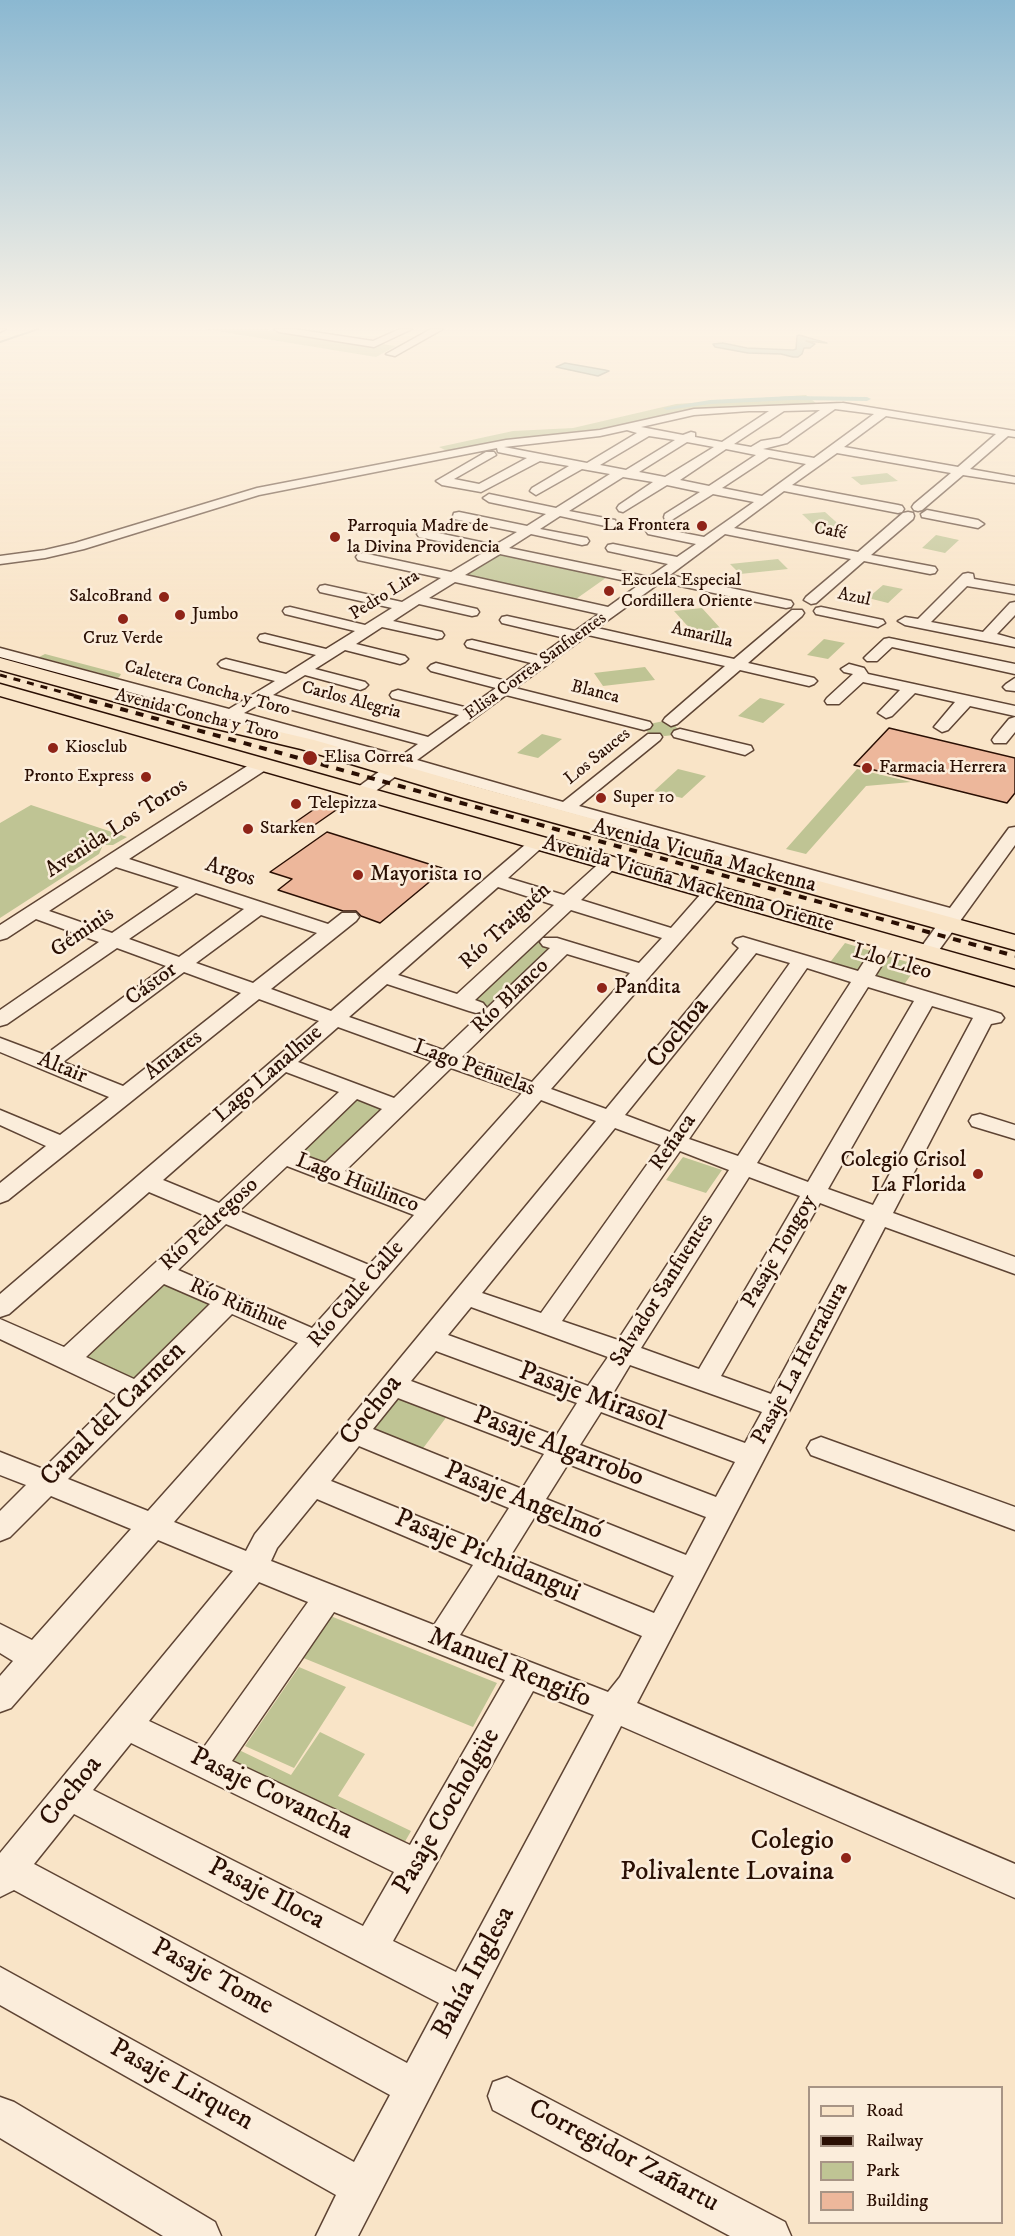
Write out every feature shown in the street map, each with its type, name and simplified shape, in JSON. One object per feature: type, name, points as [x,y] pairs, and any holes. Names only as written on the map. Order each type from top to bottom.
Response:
[{"type":"main road","name":"Avenida Concha y Toro","points":[[2,657],[202,720],[400,765]]},
{"type":"main road","name":"Avenida Concha y Toro","points":[[0,690],[198,745],[360,794]]},
{"type":"main road","points":[[163,697],[202,720]]},
{"type":"main road","name":"Avenida Vicuña Mackenna","points":[[400,765],[531,810],[696,849],[952,920],[1015,943]]},
{"type":"main road","points":[[481,784],[531,810]]},
{"type":"main road","name":"Avenida Vicuña Mackenna Oriente","points":[[360,794],[611,862],[1015,978]]},
{"type":"main road","points":[[662,877],[685,871],[696,849]]},
{"type":"street","points":[[0,560],[45,554],[80,546],[257,492],[493,449],[517,442],[598,433]]},
{"type":"street","points":[[536,491],[645,433]]},
{"type":"street","points":[[655,433],[817,462]]},
{"type":"street","name":"Pedro Lira","points":[[230,715],[558,512],[695,433]]},
{"type":"street","points":[[623,508],[743,433]]},
{"type":"street","points":[[753,450],[765,442],[783,441],[794,433]]},
{"type":"street","name":"Elisa Correa Sanfuentes","points":[[360,794],[856,433]]},
{"type":"street","points":[[816,605],[861,557],[961,471],[1010,433]]},
{"type":"street","points":[[589,435],[543,458],[479,488],[442,480],[493,449],[543,458],[666,482],[764,500]]},
{"type":"street","points":[[835,449],[1014,480]]},
{"type":"street","points":[[670,517],[766,453]]},
{"type":"street","points":[[782,487],[978,524]]},
{"type":"street","points":[[489,498],[610,523]]},
{"type":"street","points":[[459,516],[582,541]]},
{"type":"street","name":"Café","points":[[724,530],[930,570]]},
{"type":"street","points":[[653,531],[707,542]]},
{"type":"street","points":[[424,534],[791,608]]},
{"type":"street","points":[[613,548],[680,562]]},
{"type":"street","points":[[363,557],[610,612]]},
{"type":"street","points":[[921,624],[966,579],[1015,591]]},
{"type":"street","points":[[325,589],[472,612]]},
{"type":"street","name":"Azul","points":[[791,608],[812,614],[816,605],[878,623]]},
{"type":"street","points":[[990,636],[989,634],[1015,606]]},
{"type":"street","points":[[675,728],[791,608]]},
{"type":"street","points":[[290,611],[437,635]]},
{"type":"street","name":"Amarilla","points":[[507,620],[737,664],[809,681]]},
{"type":"street","points":[[905,621],[990,636],[1015,643]]},
{"type":"street","points":[[265,638],[328,654]]},
{"type":"street","points":[[872,657],[889,642],[1015,669]]},
{"type":"street","points":[[472,644],[543,661]]},
{"type":"street","points":[[343,645],[400,659]]},
{"type":"street","points":[[918,667],[933,651]]},
{"type":"street","name":"Caletera Concha y Toro","points":[[2,657],[163,697],[400,765],[481,784],[696,849]]},
{"type":"street","points":[[964,677],[978,661]]},
{"type":"street","points":[[226,664],[287,680]]},
{"type":"street","name":"Blanca","points":[[436,668],[649,731]]},
{"type":"street","points":[[302,670],[360,685]]},
{"type":"street","points":[[833,701],[858,677],[856,673],[1015,711]]},
{"type":"street","points":[[886,713],[911,687]]},
{"type":"street","points":[[398,695],[471,713]]},
{"type":"street","name":"Carlos Alegria","points":[[260,696],[431,743]]},
{"type":"street","points":[[942,727],[966,700]]},
{"type":"street","points":[[649,731],[658,720],[675,728],[746,750]]},
{"type":"street","points":[[1000,740],[1015,722]]},
{"type":"street","name":"Los Sauces","points":[[566,808],[649,731]]},
{"type":"street","name":"Avenida Los Toros","points":[[0,934],[261,765]]},
{"type":"street","points":[[927,953],[1015,832]]},
{"type":"street","name":"Lago Lanalhue","points":[[0,1308],[539,842]]},
{"type":"street","name":"Argos","points":[[114,860],[331,932]]},
{"type":"street","name":"Río Traiguén","points":[[461,1002],[611,862]]},
{"type":"street","points":[[494,880],[674,935]]},
{"type":"street","name":"Géminis","points":[[0,1020],[193,886]]},
{"type":"street","name":"Río Calle Calle","points":[[0,1698],[714,891]]},
{"type":"street","name":"Cástor","points":[[47,1063],[258,908]]},
{"type":"street","name":"Lago Peñuelas","points":[[34,912],[537,1091],[1015,1266]]},
{"type":"street","name":"Antares","points":[[0,1195],[349,917]]},
{"type":"street","points":[[532,936],[642,971]]},
{"type":"street","name":"Salvador Sanfuentes","points":[[440,1641],[887,941]]},
{"type":"street","name":"Llo Lleo","points":[[747,945],[990,1016]]},
{"type":"street","name":"Cochoa","points":[[4,1874],[254,1567],[265,1542],[610,1118],[747,945]]},
{"type":"street","name":"Río Blanco","points":[[329,1173],[564,946]]},
{"type":"street","name":"Reñaca","points":[[546,1325],[802,961]]},
{"type":"street","points":[[382,976],[494,1014]]},
{"type":"street","name":"Pasaje Tongoy","points":[[705,1381],[926,998]]},
{"type":"street","name":"Pasaje La Herradura","points":[[613,1710],[631,1687],[878,1217],[990,1016]]},
{"type":"street","name":"Altair","points":[[0,1044],[125,1095]]},
{"type":"street","points":[[282,1063],[397,1107]]},
{"type":"street","name":"Río Pedregoso","points":[[67,1359],[354,1090]]},
{"type":"street","points":[[0,1117],[63,1145]]},
{"type":"street","points":[[980,1121],[1015,1132]]},
{"type":"street","name":"Lago Huilinco","points":[[284,1156],[430,1212]]},
{"type":"street","points":[[146,1182],[373,1276]]},
{"type":"street","name":"Río Riñihue","points":[[160,1272],[316,1340]]},
{"type":"street","points":[[465,1296],[778,1407]]},
{"type":"street","name":"Canal del Carmen","points":[[0,1528],[228,1302]]},
{"type":"street","points":[[0,1328],[137,1392]]},
{"type":"street","name":"Pasaje Mirasol","points":[[431,1339],[752,1457]]},
{"type":"street","name":"Pasaje Algarrobo","points":[[393,1385],[723,1512]]},
{"type":"street","name":"Pasaje Angelmó","points":[[354,1433],[692,1570]]},
{"type":"street","points":[[821,1448],[1015,1520]]},
{"type":"street","name":"Manuel Rengifo","points":[[0,1463],[328,1597],[676,1734],[1015,1881]]},
{"type":"street","name":"Pasaje Pichidangui","points":[[312,1485],[661,1630]]},
{"type":"street","points":[[210,1766],[328,1597]]},
{"type":"street","points":[[0,1637],[36,1658]]},
{"type":"street","name":"Pasaje Cocholgüe","points":[[370,1948],[525,1675]]},
{"type":"street","name":"Bahía Inglesa","points":[[336,2236],[613,1710]]},
{"type":"street","name":"Pasaje Covancha","points":[[125,1725],[417,1866]]},
{"type":"street","name":"Pasaje Iloca","points":[[69,1795],[464,1996]]},
{"type":"street","name":"Pasaje Tome","points":[[4,1874],[415,2088]]},
{"type":"street","name":"Pasaje Lirquen","points":[[0,1985],[362,2188]]},
{"type":"street","name":"Corregidor Zañartu","points":[[507,2096],[771,2236]]},
{"type":"street","points":[[0,2116],[201,2236]]},
{"type":"green space","points":[[502,433],[588,433],[453,454],[439,447]]},
{"type":"green space","points":[[887,473],[898,481],[861,485],[851,477]]},
{"type":"green space","points":[[825,512],[844,529],[820,531],[802,514]]},
{"type":"green space","points":[[936,535],[959,540],[945,553],[922,548]]},
{"type":"green space","points":[[502,553],[610,575],[576,599],[462,577]]},
{"type":"green space","points":[[778,559],[788,569],[740,574],[730,564]]},
{"type":"green space","points":[[883,585],[903,589],[888,603],[868,598]]},
{"type":"green space","points":[[702,608],[721,629],[693,632],[674,611]]},
{"type":"green space","points":[[824,639],[845,643],[828,659],[807,655]]},
{"type":"green space","points":[[45,654],[121,674],[118,678],[39,657]]},
{"type":"green space","points":[[645,667],[655,680],[603,686],[594,673]]},
{"type":"green space","points":[[760,698],[785,704],[763,723],[738,716]]},
{"type":"green space","points":[[664,721],[674,724],[679,731],[674,735],[665,736],[651,734],[645,730],[649,724]]},
{"type":"green space","points":[[542,734],[562,739],[538,758],[517,753]]},
{"type":"green space","points":[[678,769],[706,776],[682,798],[654,791]]},
{"type":"green space","points":[[857,769],[911,782],[866,786],[806,854],[786,849]]},
{"type":"green space","points":[[31,805],[127,837],[113,845],[103,845],[99,854],[0,918],[0,823]]},
{"type":"green space","points":[[531,939],[557,947],[492,1009],[466,1001]]},
{"type":"green space","points":[[845,943],[871,951],[858,974],[828,965]]},
{"type":"green space","points":[[887,956],[918,965],[903,986],[874,978]]},
{"type":"green space","points":[[359,1094],[391,1108],[331,1165],[297,1153]]},
{"type":"green space","points":[[683,1157],[722,1170],[706,1193],[666,1180]]},
{"type":"green space","points":[[165,1279],[216,1300],[135,1381],[82,1357]]},
{"type":"green space","points":[[396,1390],[451,1411],[421,1451],[367,1429]]},
{"type":"green space","points":[[328,1615],[497,1683],[473,1727],[301,1657]]},
{"type":"green space","points":[[299,1667],[346,1687],[294,1768],[245,1746]]},
{"type":"green space","points":[[320,1732],[365,1754],[338,1796],[411,1831],[403,1845],[231,1761],[239,1750],[291,1775]]},
{"type":"building","points":[[889,728],[1015,758],[1015,793],[1007,803],[854,765]]},
{"type":"building","points":[[323,803],[339,808],[303,833],[287,828]]},
{"type":"building","name":"Mayorista 10","points":[[327,832],[445,869],[380,923],[361,916],[356,911],[343,911],[278,890],[292,879],[270,872]]},
{"type":"railway","points":[[0,675],[80,697]]},
{"type":"railway","points":[[74,696],[1015,956]]},
{"type":"place","name":"La Frontera","points":[[702,526]]},
{"type":"place","name":"Parroquia Madre de la Divina Providencia","points":[[335,537]]},
{"type":"place","name":"Escuela Especial Cordillera Oriente","points":[[609,591]]},
{"type":"place","name":"SalcoBrand","points":[[164,597]]},
{"type":"place","name":"Jumbo","points":[[180,615]]},
{"type":"place","name":"Cruz Verde","points":[[123,619]]},
{"type":"place","name":"Kiosclub","points":[[53,748]]},
{"type":"place","name":"Elisa Correa","points":[[310,758]]},
{"type":"place","name":"Farmacia Herrera","points":[[867,768]]},
{"type":"place","name":"Pronto Express","points":[[146,777]]},
{"type":"place","name":"Super 10","points":[[601,798]]},
{"type":"place","name":"Telepizza","points":[[296,804]]},
{"type":"place","name":"Starken","points":[[248,829]]},
{"type":"place","name":"Mayorista 10","points":[[358,875]]},
{"type":"place","name":"Pandita","points":[[602,988]]},
{"type":"place","name":"Colegio Crisol La Florida","points":[[978,1174]]},
{"type":"place","name":"Colegio Polivalente Lovaina","points":[[846,1858]]}]
